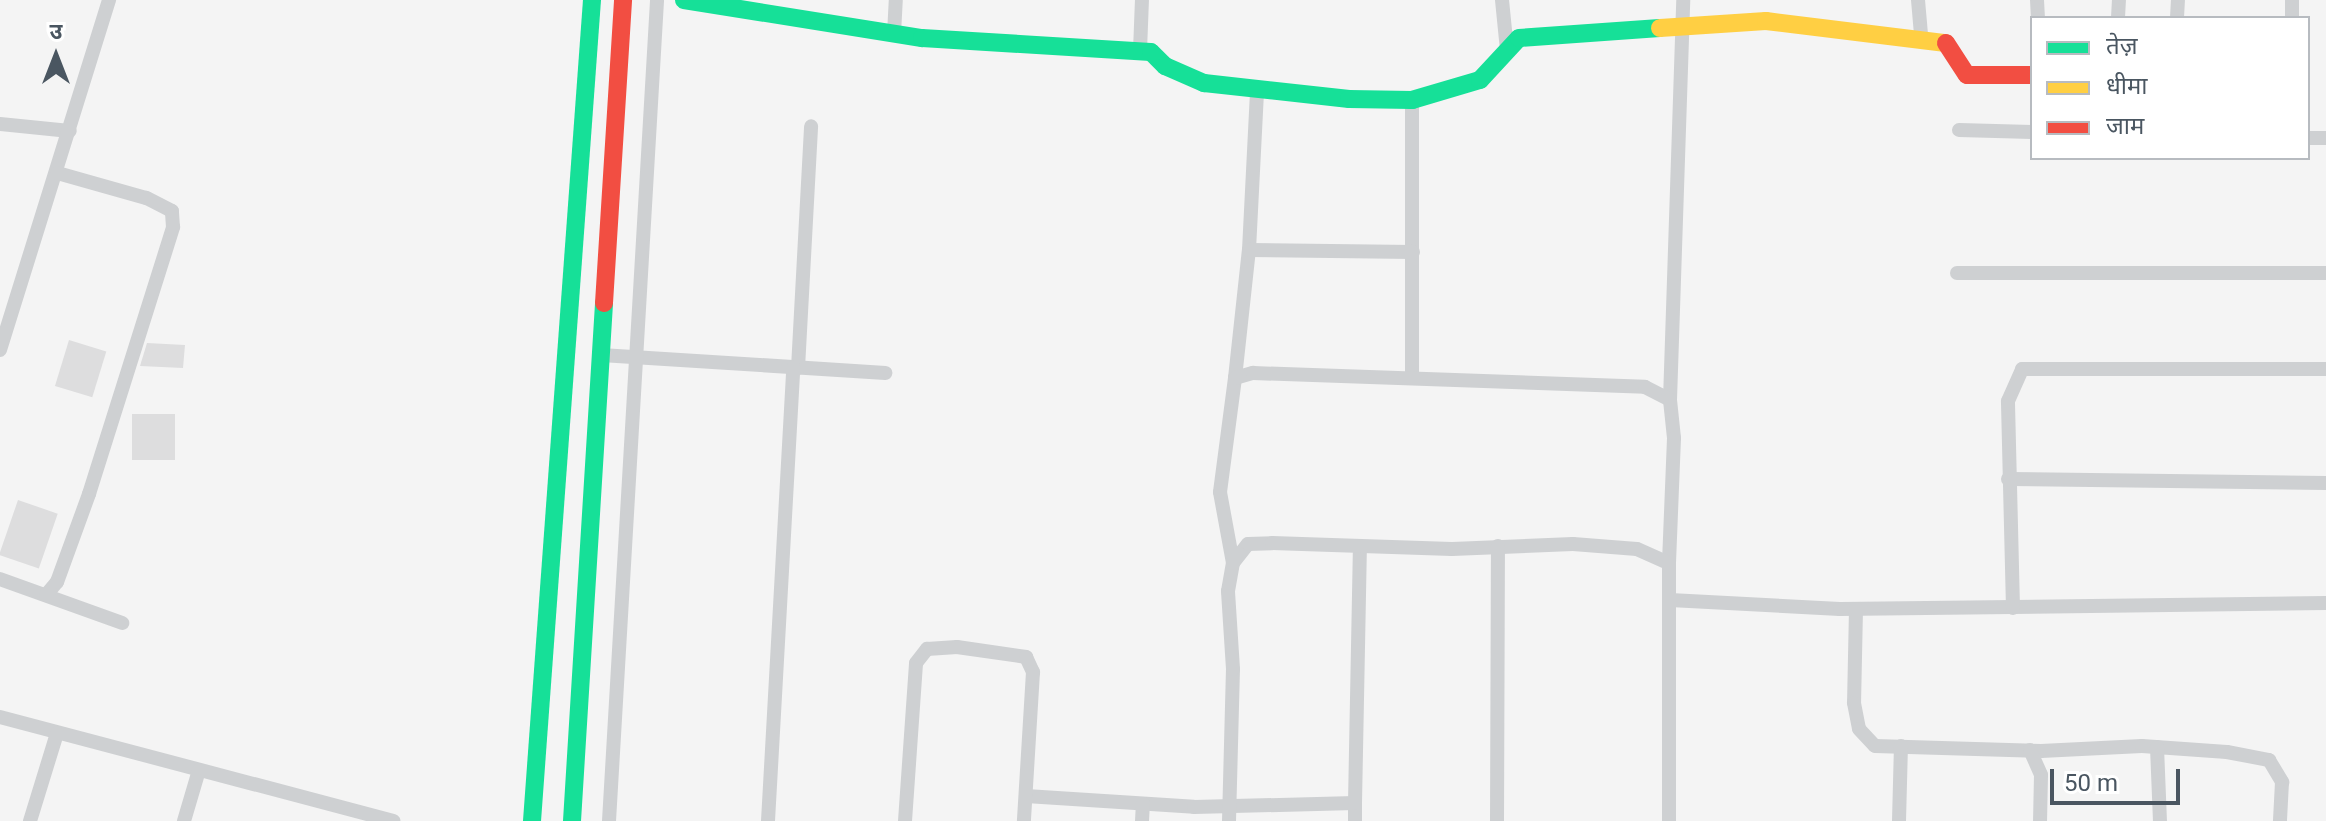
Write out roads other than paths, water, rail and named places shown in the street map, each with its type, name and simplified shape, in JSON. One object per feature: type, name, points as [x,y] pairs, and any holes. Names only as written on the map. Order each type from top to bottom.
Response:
[{"type":"street","points":[[0,350],[109,0]]},
{"type":"street","points":[[532,821],[592,0]]},
{"type":"street","points":[[572,821],[623,0]]},
{"type":"street","points":[[609,821],[657,0]]},
{"type":"street","points":[[684,0],[894,34],[1151,52],[1165,66],[1204,83],[1257,91],[1412,100],[1480,80],[1519,38],[1766,21],[1921,37],[1946,43],[1967,75],[2030,75]]},
{"type":"street","points":[[894,34],[896,0]]},
{"type":"street","points":[[1140,51],[1142,0]]},
{"type":"street","points":[[1502,0],[1507,50]]},
{"type":"street","points":[[1669,821],[1669,563],[1674,438],[1670,400],[1683,0]]},
{"type":"street","points":[[1918,0],[1921,37]]},
{"type":"street","points":[[1229,821],[1233,669],[1228,591],[1233,563],[1220,492],[1249,250],[1257,91]]},
{"type":"street","points":[[1412,100],[1412,378]]},
{"type":"street","points":[[0,124],[70,131]]},
{"type":"street","points":[[768,821],[811,126]]},
{"type":"street","points":[[1959,130],[2030,132]]},
{"type":"street","points":[[46,595],[57,582],[89,494],[173,227],[172,211],[146,198],[57,173]]},
{"type":"street","points":[[1249,250],[1413,252]]},
{"type":"street","points":[[1957,273],[2326,273]]},
{"type":"street","points":[[601,355],[638,354],[659,362],[885,373]]},
{"type":"street","points":[[2013,608],[2008,401],[2022,369],[2326,369]]},
{"type":"street","points":[[1235,378],[1253,373],[1615,382],[1645,387],[1670,400]]},
{"type":"street","points":[[2008,479],[2326,483]]},
{"type":"street","points":[[1233,563],[1248,544],[1360,548],[1385,543],[1452,549],[1498,546],[1637,549],[1669,563]]},
{"type":"street","points":[[1497,821],[1498,546]]},
{"type":"street","points":[[1355,821],[1360,548]]},
{"type":"street","points":[[0,579],[122,623]]},
{"type":"street","points":[[1670,600],[1856,609],[2326,603]]},
{"type":"street","points":[[1856,609],[1859,657],[1854,703],[1859,729],[1875,746],[2030,750],[2157,747],[2269,760],[2282,782],[2280,821]]},
{"type":"street","points":[[905,821],[916,663],[927,649],[957,647],[1026,657],[1033,672],[1024,821]]},
{"type":"street","points":[[0,717],[199,770],[338,814],[393,821]]},
{"type":"street","points":[[30,821],[57,733]]},
{"type":"street","points":[[1899,821],[1901,746]]},
{"type":"street","points":[[2157,747],[2160,821]]},
{"type":"street","points":[[2030,750],[2041,775],[2040,821]]},
{"type":"street","points":[[184,821],[199,770]]},
{"type":"street","points":[[1026,796],[1143,804],[1355,803]]},
{"type":"street","points":[[1142,821],[1143,804]]}]
